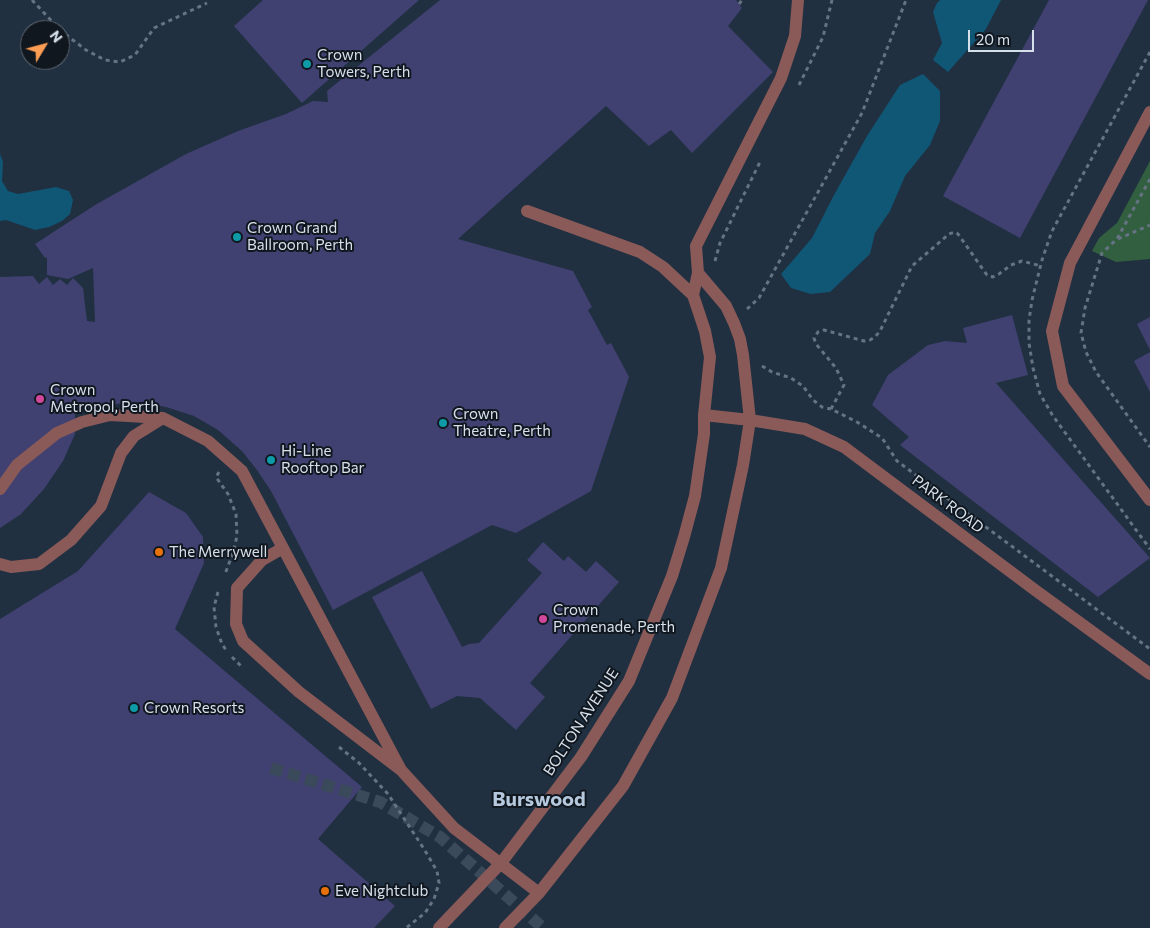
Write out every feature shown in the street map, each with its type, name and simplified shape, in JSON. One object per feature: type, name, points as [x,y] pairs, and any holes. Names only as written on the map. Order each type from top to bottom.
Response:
[{"type":"street","points":[[693,295],[698,273],[696,246],[781,78],[795,36],[798,0]]},
{"type":"street","points":[[1150,112],[1070,263],[1052,331],[1064,386],[1150,500]]},
{"type":"street","name":"BOLTON AVENUE","points":[[439,928],[501,863],[581,756],[629,681],[672,576],[684,537],[695,496],[704,434],[710,357],[705,331],[693,295],[663,268],[640,252],[527,211]]},
{"type":"street","points":[[505,928],[539,894],[623,786],[672,698],[721,568],[743,465],[750,420],[743,355],[734,323],[720,298],[698,273]]},
{"type":"street","points":[[0,489],[17,465],[57,433],[82,422],[110,415],[163,418],[208,441],[242,471],[401,770]]},
{"type":"street","name":"PARK ROAD","points":[[704,415],[805,429],[844,447],[1150,674]]},
{"type":"street","points":[[0,564],[11,567],[39,564],[71,540],[101,506],[121,453],[134,436],[163,418]]},
{"type":"street","points":[[282,548],[262,560],[237,588],[236,624],[243,641],[299,692],[401,770],[454,828],[539,894]]},
{"type":"path","points":[[32,0],[61,31],[86,50],[105,60],[120,62],[135,55],[154,28],[207,3]]},
{"type":"path","points":[[739,4],[742,0]]},
{"type":"path","points":[[797,88],[823,37],[832,0]]},
{"type":"path","points":[[743,312],[759,298],[862,113],[906,0]]},
{"type":"path","points":[[1150,52],[1052,231],[1041,266],[1028,320],[1030,351],[1040,394],[1053,416],[1150,550]]},
{"type":"path","points":[[715,264],[720,243],[763,157]]},
{"type":"path","points":[[1150,179],[1117,239],[1102,253],[1084,308],[1081,333],[1086,352],[1096,372],[1150,447]]},
{"type":"path","points":[[1117,239],[1150,225]]},
{"type":"path","points":[[831,409],[844,385],[836,368],[816,344],[814,338],[818,332],[824,330],[864,341],[875,337],[880,332],[912,266],[949,234],[954,232],[958,234],[987,275],[993,277],[1011,265],[1022,261],[1041,266]]},
{"type":"path","points":[[760,358],[762,366],[772,372],[791,378],[803,386],[813,400],[822,407],[831,409],[857,422],[882,438],[896,461],[1150,649]]},
{"type":"green space","points":[[1150,161],[1150,259],[1116,262],[1092,251],[1099,238],[1117,223]]},
{"type":"water","points":[[940,0],[1001,0],[986,29],[948,72],[933,60],[942,43],[933,12]]},
{"type":"water","points":[[923,74],[940,91],[940,121],[930,145],[905,176],[890,211],[875,233],[870,254],[830,292],[811,294],[791,288],[781,274],[812,238],[867,136],[900,85]]},
{"type":"water","points":[[0,154],[3,162],[2,181],[8,191],[18,194],[56,187],[69,191],[73,200],[70,214],[62,221],[49,227],[35,230],[6,220],[0,221]]},
{"type":"building","name":"Crown Towers, Perth","points":[[263,0],[419,0],[302,103],[234,26]]},
{"type":"building","points":[[440,0],[736,0],[742,8],[728,26],[773,72],[692,153],[671,130],[649,146],[606,106],[458,239],[573,271],[592,307],[588,310],[607,345],[611,343],[629,377],[591,491],[516,533],[492,525],[333,610],[271,491],[242,451],[218,430],[194,416],[166,407],[137,402],[106,405],[75,413],[75,434],[63,461],[44,489],[21,514],[0,528],[0,277],[33,276],[39,284],[47,277],[53,285],[60,279],[67,285],[73,278],[83,288],[87,321],[95,322],[93,268],[68,279],[47,275],[47,257],[45,258],[35,244],[95,205],[186,154],[238,131],[286,114],[313,101],[328,102],[327,91]]},
{"type":"building","points":[[1049,0],[1148,0],[1020,238],[943,196]]},
{"type":"building","points":[[1012,315],[1028,375],[996,383],[1150,558],[1098,597],[900,445],[909,437],[872,405],[888,375],[928,345],[945,341],[967,343],[963,328]]},
{"type":"building","points":[[1150,317],[1150,350],[1137,324]]},
{"type":"building","points":[[1150,352],[1150,392],[1134,361]]},
{"type":"building","name":"Crown Resorts","points":[[149,492],[186,513],[203,537],[204,563],[175,629],[362,787],[318,839],[395,906],[374,928],[0,928],[0,619],[78,571]]},
{"type":"building","name":"Crown Promenade, Perth","points":[[543,542],[564,561],[568,556],[586,572],[596,561],[619,582],[530,683],[545,697],[516,730],[480,698],[457,696],[431,709],[372,597],[422,571],[462,647],[479,643],[542,573],[527,560]]},
{"type":"tunnel","points":[[271,768],[380,802],[440,837],[543,928]]},
{"type":"place","name":"Crown Towers, Perth","points":[[307,64]]},
{"type":"place","name":"Crown Grand Ballroom, Perth","points":[[237,237]]},
{"type":"place","name":"Crown Metropol, Perth","points":[[40,399]]},
{"type":"place","name":"Crown Theatre, Perth","points":[[443,423]]},
{"type":"place","name":"Hi-Line Rooftop Bar","points":[[271,460]]},
{"type":"place","name":"The Merrywell","points":[[159,552]]},
{"type":"place","name":"Crown Promenade, Perth","points":[[543,619]]},
{"type":"place","name":"Crown Resorts","points":[[134,708]]},
{"type":"place","name":"Eve Nightclub","points":[[325,891]]},
{"type":"district","name":"Burswood","points":[[539,799]]}]
